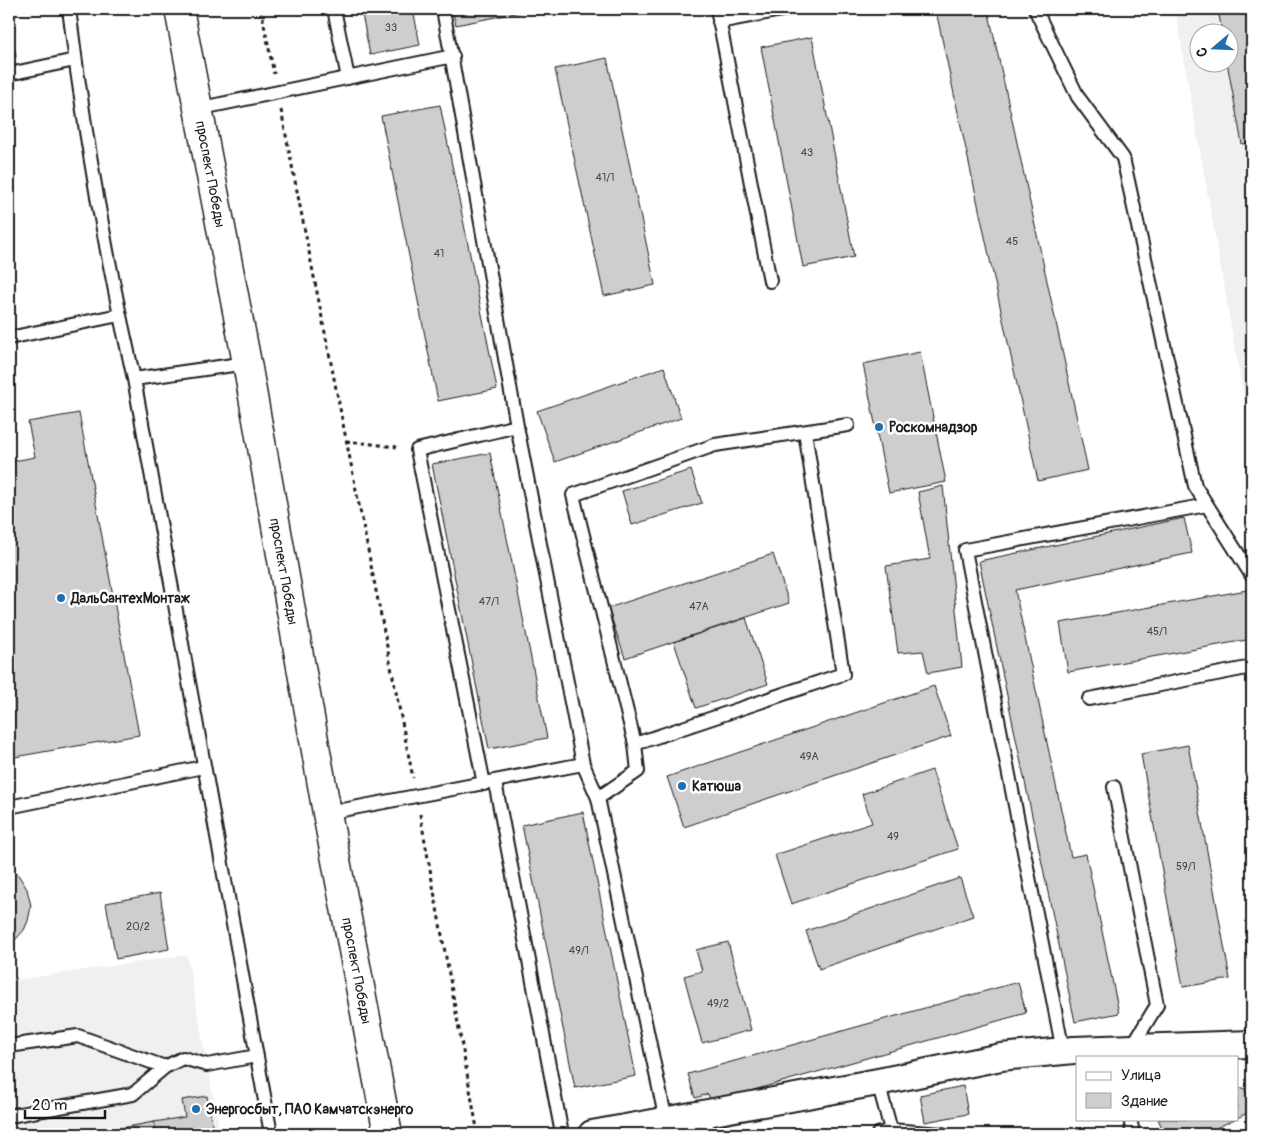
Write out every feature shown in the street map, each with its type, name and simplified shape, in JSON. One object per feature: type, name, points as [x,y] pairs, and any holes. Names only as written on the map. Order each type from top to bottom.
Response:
[{"type":"main road","name":"проспект Победы","points":[[178,9],[247,363],[327,813],[388,1134]]},
{"type":"street","points":[[599,1134],[666,1121],[707,1124],[878,1082],[1002,1057],[1063,1051],[1123,1051],[1252,1044]]},
{"type":"lane","points":[[69,9],[75,60],[119,315],[134,379],[271,1134]]},
{"type":"lane","points":[[334,9],[348,78]]},
{"type":"lane","points":[[443,9],[518,426],[583,764],[598,798],[666,1121]]},
{"type":"lane","points":[[770,281],[718,15],[787,9]]},
{"type":"lane","points":[[1034,9],[1078,97],[1123,158],[1195,486],[1252,576]]},
{"type":"lane","points":[[197,109],[452,56]]},
{"type":"lane","points":[[9,74],[75,60]]},
{"type":"lane","points":[[9,338],[119,315]]},
{"type":"lane","points":[[134,379],[247,363]]},
{"type":"lane","points":[[598,798],[638,771],[635,744],[574,495],[715,445],[848,425]]},
{"type":"lane","points":[[518,426],[418,450],[562,1134]]},
{"type":"lane","points":[[635,744],[843,674],[805,432]]},
{"type":"lane","points":[[1063,1051],[965,550],[1207,505]]},
{"type":"lane","points":[[1089,699],[1252,667]]},
{"type":"lane","points":[[327,813],[583,764]]},
{"type":"lane","points":[[9,807],[203,767]]},
{"type":"lane","points":[[1114,787],[1157,1005],[1123,1051]]},
{"type":"lane","points":[[9,1046],[78,1036],[165,1067]]},
{"type":"lane","points":[[9,1116],[133,1094],[165,1067],[183,1058],[207,1065],[257,1056]]},
{"type":"lane","points":[[878,1082],[891,1130]]},
{"type":"lane","points":[[1130,1120],[1131,1134]]},
{"type":"lane","points":[[878,1134],[891,1130],[942,1134]]},
{"type":"path","points":[[261,9],[417,795],[478,1134]]},
{"type":"path","points":[[346,441],[418,450]]},
{"type":"shaded area","points":[[1175,9],[1252,9],[1252,445]]},
{"type":"shaded area","points":[[187,955],[220,1134],[9,1134],[9,981]]},
{"type":"building","points":[[361,9],[413,9],[420,45],[370,55]]},
{"type":"building","points":[[452,9],[535,9],[456,25]]},
{"type":"building","points":[[988,9],[1088,470],[1038,481],[936,11]]},
{"type":"building","points":[[1218,9],[1252,9],[1252,143],[1242,144],[1229,72],[1238,72],[1238,22],[1220,22]]},
{"type":"building","points":[[9,17],[16,57],[9,58]]},
{"type":"building","points":[[812,37],[854,257],[803,267],[761,47]]},
{"type":"building","points":[[607,58],[655,285],[604,296],[555,69]]},
{"type":"building","points":[[440,105],[497,389],[438,401],[381,116]]},
{"type":"building","points":[[920,352],[946,482],[889,493],[863,364]]},
{"type":"building","points":[[664,367],[681,418],[555,462],[537,411]]},
{"type":"building","name":"ДальСантехМонтаж","points":[[79,413],[139,735],[9,758],[9,462],[35,457],[28,422]]},
{"type":"building","points":[[490,453],[547,738],[489,749],[432,464]]},
{"type":"building","points":[[691,470],[702,503],[632,525],[622,491]]},
{"type":"building","points":[[943,486],[962,667],[928,673],[923,651],[898,653],[886,566],[930,559],[918,492]]},
{"type":"building","points":[[1184,518],[1192,553],[1015,590],[1071,857],[1086,854],[1119,1013],[1075,1022],[979,561]]},
{"type":"building","points":[[773,554],[789,603],[625,658],[608,608]]},
{"type":"building","points":[[1247,590],[1252,617],[1252,639],[1068,672],[1060,623]]},
{"type":"building","points":[[746,618],[768,684],[696,708],[674,642]]},
{"type":"building","points":[[934,686],[951,736],[684,827],[667,777]]},
{"type":"building","points":[[1188,745],[1230,979],[1183,987],[1141,754]]},
{"type":"building","points":[[932,770],[958,849],[791,904],[775,855],[872,823],[862,794]]},
{"type":"building","points":[[583,812],[636,1076],[575,1088],[522,825]]},
{"type":"building","points":[[9,867],[19,876],[27,889],[31,906],[24,930],[9,947]]},
{"type":"building","points":[[960,878],[973,916],[819,969],[806,931]]},
{"type":"building","points":[[160,893],[169,949],[116,959],[106,903]]},
{"type":"building","points":[[728,942],[751,1030],[702,1043],[684,976],[702,971],[696,950]]},
{"type":"building","points":[[1018,982],[1026,1013],[711,1102],[708,1094],[695,1098],[688,1074]]},
{"type":"building","points":[[963,1086],[968,1114],[925,1122],[920,1095]]},
{"type":"building","points":[[1238,1088],[1244,1088],[1252,1106],[1252,1111],[1238,1118]]},
{"type":"building","name":"Энергосбыт, ПАО Камчатскэнерго","points":[[207,1096],[214,1134],[157,1134],[154,1122],[185,1117],[182,1100]]},
{"type":"building","points":[[1158,1120],[1233,1120],[1204,1134],[1165,1134]]},
{"type":"building","points":[[154,1122],[157,1134],[89,1134]]},
{"type":"place","name":"Роскомнадзор","points":[[879,427]]},
{"type":"place","name":"ДальСантехМонтаж","points":[[61,598]]},
{"type":"place","name":"Катюша","points":[[682,786]]},
{"type":"place","name":"Энергосбыт, ПАО Камчатскэнерго","points":[[196,1109]]}]
